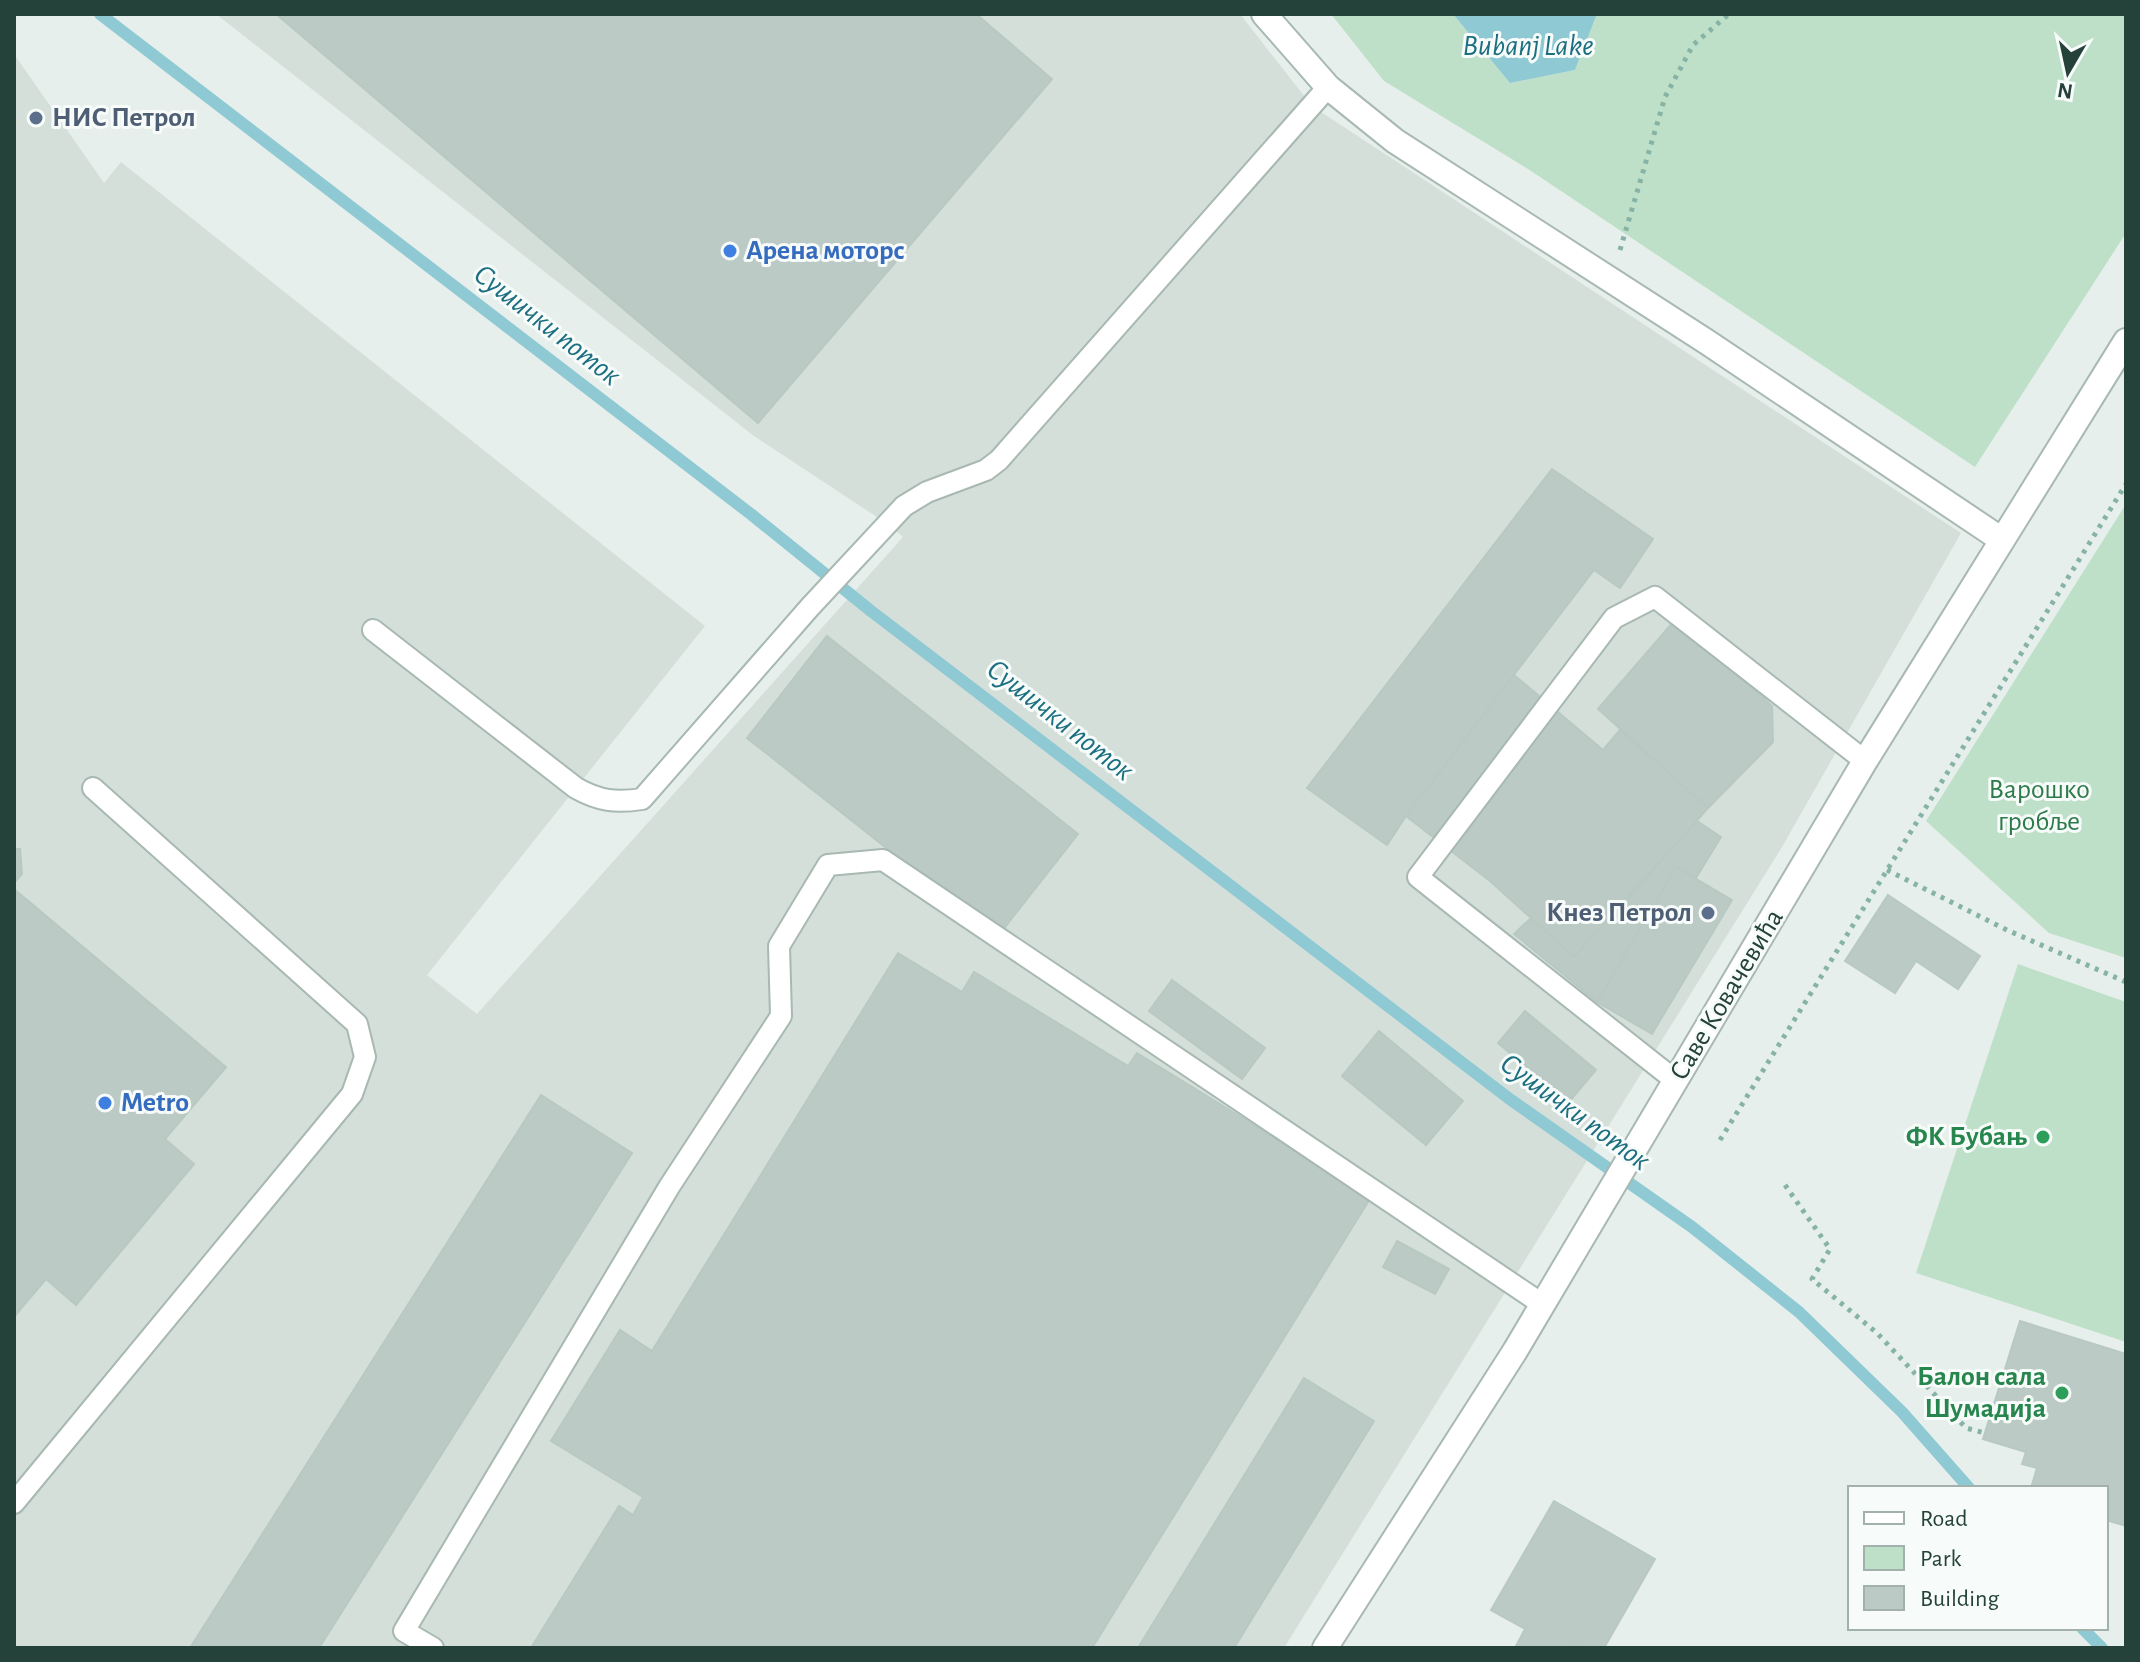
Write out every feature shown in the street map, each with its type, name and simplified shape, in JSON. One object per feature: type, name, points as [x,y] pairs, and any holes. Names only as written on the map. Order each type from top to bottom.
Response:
[{"type":"street","points":[[1264,14],[1328,87],[1395,141],[1733,359],[2002,540]]},
{"type":"street","name":"Саве Ковачевића","points":[[1325,1648],[1542,1304],[1865,761],[2126,341]]},
{"type":"lane","points":[[373,630],[576,788],[596,799],[618,802],[642,799],[810,607],[904,506],[986,470],[999,460],[1328,87]]},
{"type":"lane","points":[[1676,1081],[1418,877],[1614,618],[1655,597],[1865,761]]},
{"type":"lane","points":[[14,1503],[352,1094],[365,1057],[357,1024],[93,788]]},
{"type":"lane","points":[[433,1648],[404,1631],[669,1187],[781,1016],[779,946],[828,865],[883,860],[1542,1304]]},
{"type":"path","points":[[1611,281],[1665,97],[1693,45],[1729,14]]},
{"type":"path","points":[[1720,1140],[2126,484]]},
{"type":"path","points":[[1887,870],[2007,930],[2126,982]]},
{"type":"path","points":[[1785,1185],[1830,1249],[1812,1279],[1877,1333],[1966,1428],[1985,1433]]},
{"type":"shaded area","points":[[216,14],[1240,14],[1312,106],[1961,533],[1782,847],[1284,1648],[14,1648],[14,54],[104,183],[121,162],[705,626],[427,975],[477,1014],[903,537],[754,436]]},
{"type":"green space","points":[[1331,14],[1453,14],[1510,83],[1575,70],[1597,14],[2126,14],[2126,233],[1975,467],[1528,169],[1384,81]]},
{"type":"green space","name":"Варошко гробље","points":[[2126,504],[2126,958],[2049,933],[1926,821]]},
{"type":"green space","name":"ФК Бубањ","points":[[2018,964],[2126,1002],[2126,1342],[1916,1273]]},
{"type":"water","name":"Bubanj Lake","points":[[1453,14],[1597,14],[1575,70],[1510,83]]},
{"type":"building","name":"Арена моторс","points":[[276,14],[976,14],[1052,79],[758,423]]},
{"type":"building","points":[[1552,469],[1653,539],[1620,588],[1594,570],[1387,845],[1307,788]]},
{"type":"building","points":[[1675,620],[1772,706],[1773,742],[1708,808],[1598,709]]},
{"type":"building","points":[[827,636],[1078,834],[998,936],[747,738]]},
{"type":"building","points":[[1514,675],[1603,750],[1620,730],[1708,808],[1574,957],[1490,881],[1406,816]]},
{"type":"building","points":[[1697,821],[1721,837],[1696,878],[1676,867],[1597,1002],[1514,934],[1531,918],[1574,957]]},
{"type":"building","points":[[14,849],[20,849],[22,874],[14,883]]},
{"type":"building","points":[[1676,867],[1732,900],[1652,1034],[1597,1002]]},
{"type":"building","name":"Metro","points":[[14,889],[226,1067],[165,1139],[194,1164],[76,1305],[46,1279],[14,1317]]},
{"type":"building","points":[[1888,895],[1980,956],[1958,989],[1916,961],[1895,993],[1845,961]]},
{"type":"building","points":[[898,953],[962,992],[974,972],[1128,1066],[1137,1053],[1371,1197],[1092,1648],[531,1648],[619,1506],[633,1515],[643,1497],[551,1441],[620,1330],[652,1351]]},
{"type":"building","points":[[1172,980],[1265,1048],[1242,1079],[1149,1011]]},
{"type":"building","points":[[1525,1011],[1596,1070],[1569,1102],[1498,1043]]},
{"type":"building","points":[[1379,1031],[1463,1101],[1426,1145],[1342,1076]]},
{"type":"building","points":[[541,1095],[632,1153],[319,1648],[190,1648]]},
{"type":"building","points":[[1397,1241],[1449,1269],[1435,1294],[1383,1267]]},
{"type":"building","name":"Балон сала Шумадија","points":[[2020,1321],[2126,1354],[2126,1526],[2108,1521],[2108,1486],[2032,1486],[2037,1468],[2022,1464],[2026,1452],[1983,1439]]},
{"type":"building","points":[[1304,1378],[1374,1421],[1234,1648],[1138,1648]]},
{"type":"building","points":[[1554,1501],[1655,1559],[1604,1648],[1580,1648],[1575,1645],[1573,1648],[1515,1648],[1525,1629],[1491,1610]]},
{"type":"waterway","name":"Сушички поток","points":[[100,14],[752,515],[871,611],[1511,1100],[1692,1227],[1799,1312],[1902,1412],[1967,1486]]},
{"type":"waterway","name":"Сушички поток","points":[[2084,1630],[2102,1648]]},
{"type":"place","name":"НИС Петрол","points":[[36,118]]},
{"type":"place","name":"Арена моторс","points":[[730,251]]},
{"type":"place","name":"Кнез Петрол","points":[[1708,913]]},
{"type":"place","name":"Metro","points":[[105,1103]]},
{"type":"place","name":"ФК Бубањ","points":[[2043,1137]]},
{"type":"place","name":"Балон сала Шумадија","points":[[2062,1393]]}]
